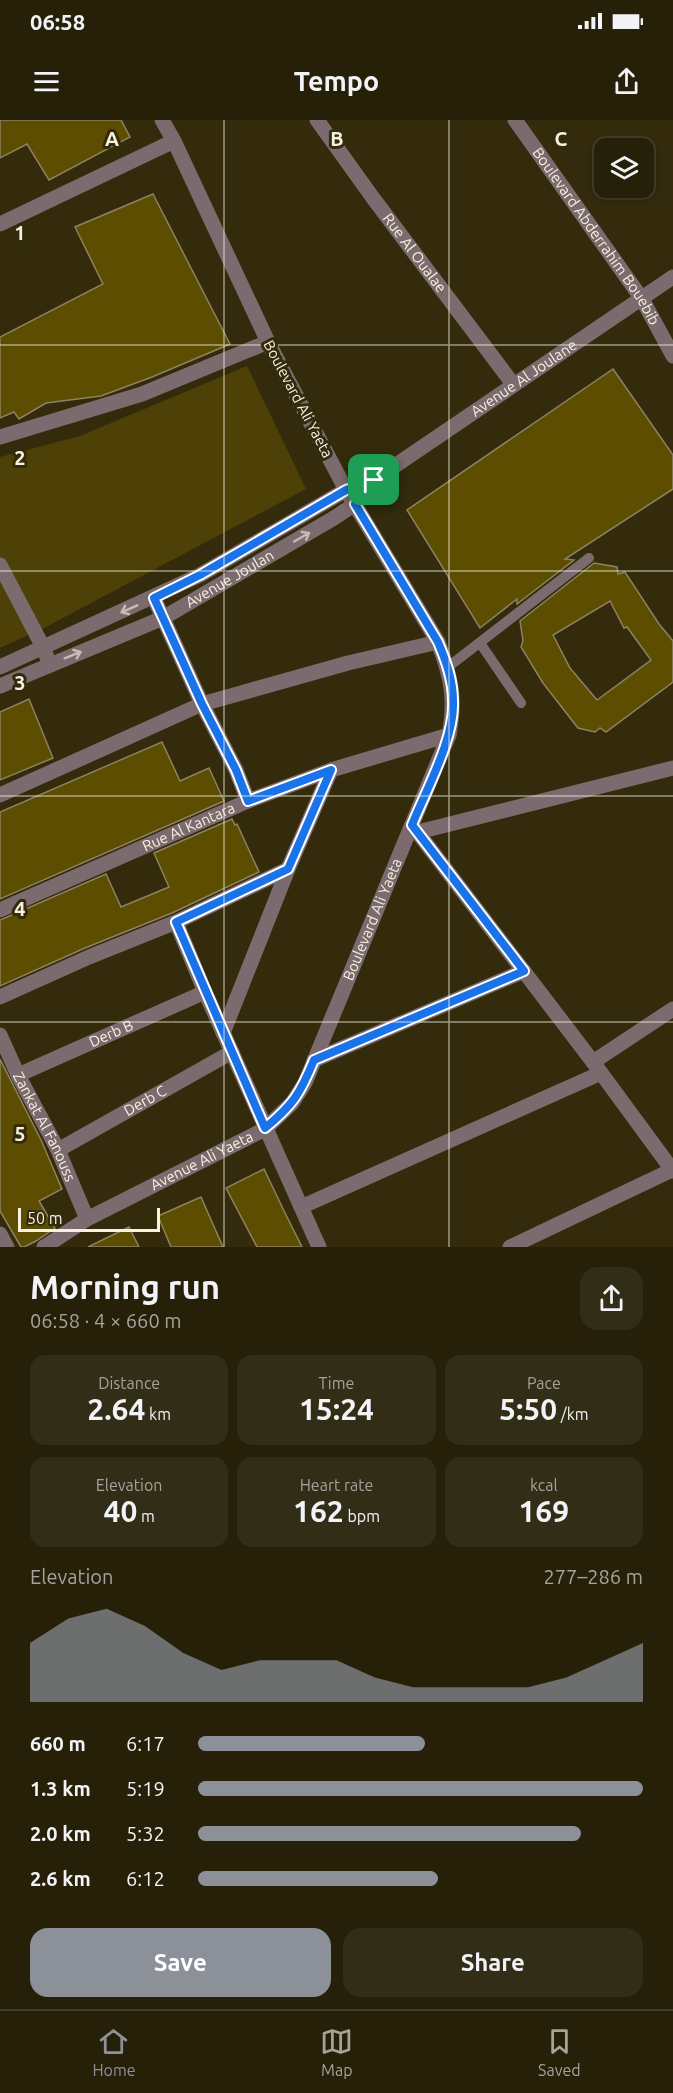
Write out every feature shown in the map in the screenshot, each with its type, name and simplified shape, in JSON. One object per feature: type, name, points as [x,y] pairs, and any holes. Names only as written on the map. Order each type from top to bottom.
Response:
[{"type":"street","name":"Boulevard Ali Yaeta","points":[[162,120],[268,342],[346,490],[438,642],[448,667],[453,700],[449,735],[415,828],[305,1083],[292,1103],[265,1128]]},
{"type":"street","name":"Rue Al Oualae","points":[[316,120],[513,384]]},
{"type":"street","name":"Boulevard Abderrahim Bouebib","points":[[515,120],[642,299],[673,356]]},
{"type":"street","points":[[0,224],[174,141]]},
{"type":"street","name":"Avenue Al Joulane","points":[[346,490],[374,480],[673,277]]},
{"type":"street","points":[[0,437],[142,394],[268,342]]},
{"type":"street","name":"Avenue Al Joulane","points":[[355,504],[374,480]]},
{"type":"street","name":"Avenue Joulan","points":[[0,667],[154,598],[210,570],[346,490]]},
{"type":"street","name":"Avenue Joulan","points":[[0,686],[163,618],[355,504]]},
{"type":"street","points":[[0,565],[50,665]]},
{"type":"street","points":[[154,598],[202,704],[236,770],[248,801]]},
{"type":"street","points":[[0,795],[202,704],[348,663],[438,642]]},
{"type":"street","name":"Rue Al Kantara","points":[[0,910],[248,801],[331,770],[449,735]]},
{"type":"street","points":[[510,1247],[672,1171],[415,828],[673,768]]},
{"type":"street","points":[[224,1033],[288,869],[331,770]]},
{"type":"street","points":[[0,997],[88,957],[176,922],[288,869]]},
{"type":"street","points":[[176,922],[319,1247]]},
{"type":"street","points":[[314,1060],[524,971]]},
{"type":"street","name":"Derb B","points":[[18,1075],[205,992]]},
{"type":"street","points":[[301,1207],[597,1068],[673,1009]]},
{"type":"street","name":"Zankat Al Fanouss","points":[[0,1035],[18,1075],[58,1150],[87,1219]]},
{"type":"street","name":"Derb C","points":[[58,1150],[232,1052]]},
{"type":"street","name":"Avenue Ali Yaeta","points":[[44,1247],[65,1241],[87,1219],[265,1128]]},
{"type":"street","points":[[0,1234],[7,1247]]},
{"type":"lane","points":[[448,667],[589,558]]},
{"type":"lane","points":[[480,643],[521,703]]},
{"type":"shaded area","points":[[247,366],[306,489],[46,627],[0,648],[0,457],[80,436]]},
{"type":"building","points":[[0,120],[121,120],[130,137],[49,180],[27,144],[0,158]]},
{"type":"building","points":[[153,194],[230,344],[101,396],[46,403],[19,419],[14,412],[0,418],[0,337],[103,284],[75,227]]},
{"type":"building","points":[[613,369],[673,455],[673,489],[565,559],[574,560],[517,604],[517,599],[480,628],[407,510]]},
{"type":"building","points":[[594,563],[617,567],[618,574],[625,572],[673,641],[673,682],[606,732],[600,728],[595,732],[578,728],[543,683],[521,647],[523,641],[520,621]],"holes":[[[610,601],[624,628],[627,627],[651,660],[597,700],[570,668],[553,635]]]},
{"type":"building","points":[[29,699],[53,758],[0,780],[0,712]]},
{"type":"building","points":[[162,742],[180,781],[209,768],[224,801],[0,899],[0,812]]},
{"type":"building","points":[[232,819],[235,825],[237,824],[259,872],[172,913],[0,986],[0,920],[106,874],[121,907],[169,887],[154,853]]},
{"type":"building","points":[[0,1059],[41,1140],[62,1189],[39,1201],[55,1228],[24,1247],[21,1247],[0,1211]]},
{"type":"building","points":[[264,1169],[302,1247],[257,1247],[226,1188]]},
{"type":"building","points":[[201,1197],[223,1247],[171,1247],[158,1216]]},
{"type":"building","points":[[129,1227],[139,1247],[88,1247]]},
{"type":"route","points":[[374,480],[355,504],[438,642],[448,667],[453,700],[449,735],[412,825],[524,971],[314,1060],[305,1083],[292,1103],[265,1128],[176,922],[288,869],[331,770],[248,801],[236,770],[202,704],[154,598],[200,575],[346,490],[374,480]]}]
